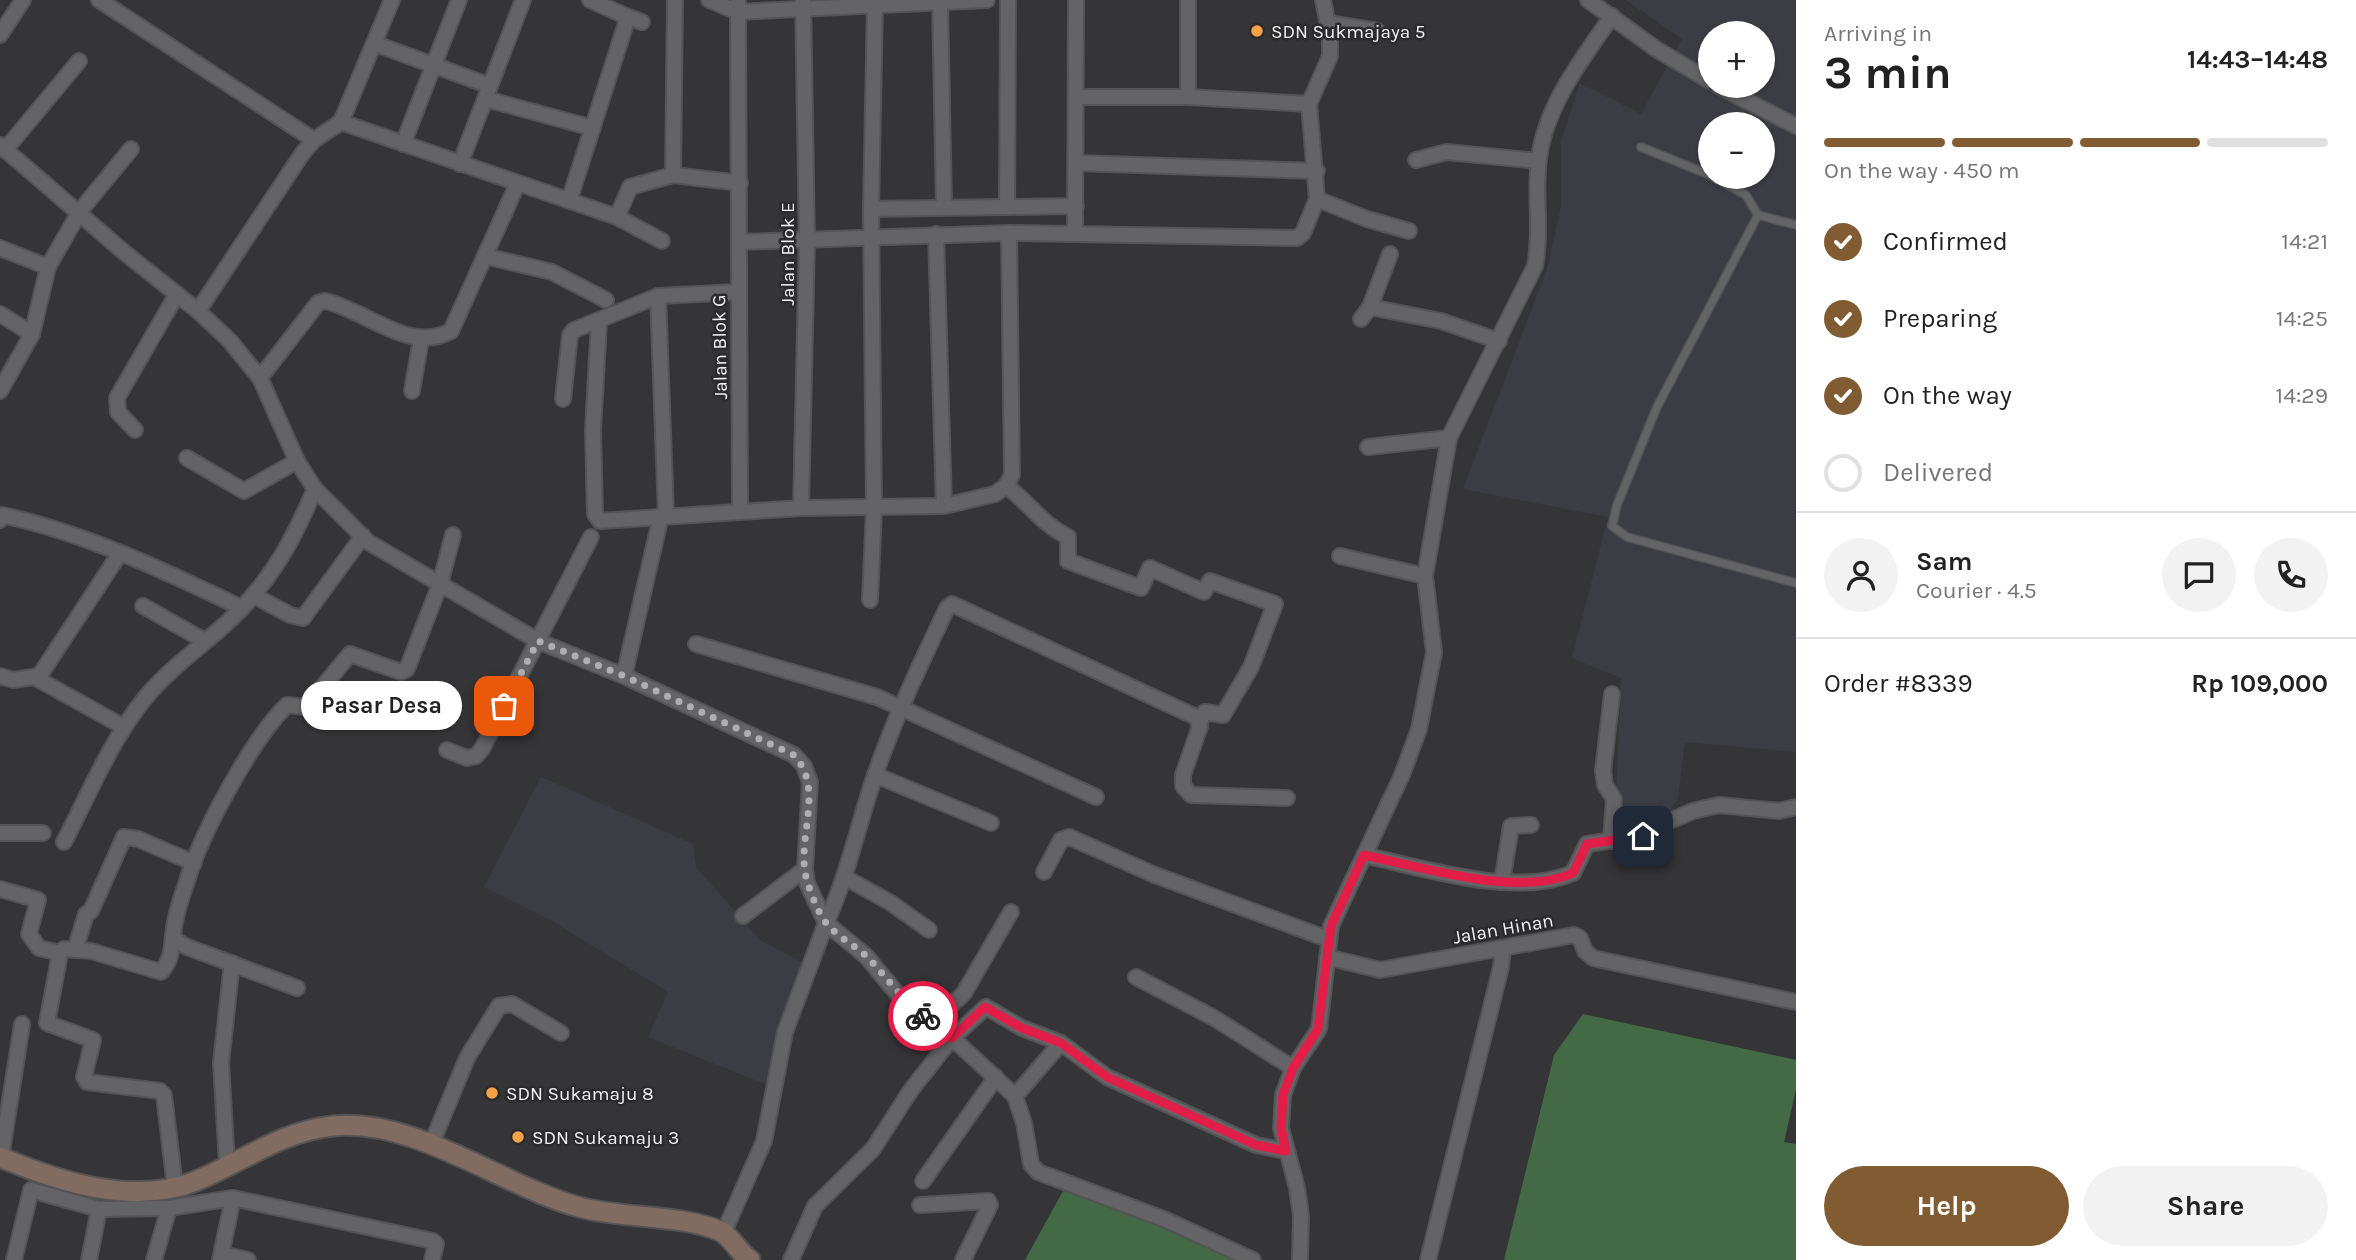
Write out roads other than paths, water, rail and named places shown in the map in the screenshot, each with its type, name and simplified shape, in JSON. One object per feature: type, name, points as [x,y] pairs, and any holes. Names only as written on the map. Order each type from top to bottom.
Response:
[{"type":"street","points":[[0,35],[23,0]]},
{"type":"street","points":[[99,0],[314,140]]},
{"type":"street","points":[[198,311],[314,140],[341,122],[376,44],[392,0]]},
{"type":"street","points":[[403,144],[459,0]]},
{"type":"street","points":[[460,164],[523,0]]},
{"type":"street","points":[[569,201],[593,128],[635,20],[590,0]]},
{"type":"street","points":[[673,175],[675,0]]},
{"type":"street","points":[[709,0],[738,6],[987,0]]},
{"type":"street","points":[[1007,207],[1009,0]]},
{"type":"street","points":[[1075,233],[1076,0]]},
{"type":"street","points":[[1188,0],[1188,97]]},
{"type":"street","points":[[739,242],[807,242],[873,236],[1009,233],[1289,239],[1303,233],[1317,198],[1317,171],[1309,104],[1329,56],[1328,23],[1323,0]]},
{"type":"street","points":[[1588,0],[1656,49],[1698,74]]},
{"type":"street","points":[[940,1],[944,207]]},
{"type":"street","name":"Jalan Blok E","points":[[801,508],[807,242],[803,4]]},
{"type":"street","points":[[870,600],[874,509],[872,209],[875,4]]},
{"type":"street","name":"Jalan Blok G","points":[[738,6],[740,511]]},
{"type":"street","points":[[1300,1260],[1301,1216],[1280,1111],[1293,1068],[1318,1029],[1325,996],[1328,939],[1411,755],[1419,729],[1434,652],[1425,576],[1449,438],[1535,266],[1539,246],[1538,161],[1551,114],[1612,16]]},
{"type":"street","points":[[1328,23],[1377,32]]},
{"type":"street","points":[[376,44],[434,66],[488,93],[593,128]]},
{"type":"street","points":[[79,61],[3,148],[80,211],[125,253],[198,311],[230,341],[260,378],[297,461],[315,489],[363,536],[538,641],[624,676],[794,755],[804,766],[810,782],[805,869],[807,883],[826,923],[866,956],[900,997],[952,1038],[1015,1096],[1024,1123],[1031,1164],[1038,1172],[1166,1220],[1253,1260]]},
{"type":"street","points":[[1076,97],[1188,97],[1309,104]]},
{"type":"street","points":[[1741,98],[1796,126]]},
{"type":"street","points":[[341,122],[517,185],[617,216],[662,241]]},
{"type":"street","points":[[0,391],[32,334],[48,267],[80,211],[131,149]]},
{"type":"street","points":[[1416,160],[1447,152],[1538,161]]},
{"type":"street","points":[[1077,163],[1317,171]]},
{"type":"street","points":[[617,216],[630,187],[673,175],[740,183]]},
{"type":"street","points":[[260,378],[318,303],[325,301],[421,339],[439,337],[451,331],[517,185]]},
{"type":"street","points":[[1317,198],[1367,219],[1409,231]]},
{"type":"street","points":[[872,209],[1076,206]]},
{"type":"street","points":[[598,322],[593,430],[595,514],[607,522],[801,508],[944,506],[995,494],[1006,486],[1012,475],[1009,233]]},
{"type":"street","points":[[936,234],[944,506]]},
{"type":"street","points":[[0,248],[48,267]]},
{"type":"street","points":[[1361,320],[1370,307],[1390,254]]},
{"type":"street","points":[[485,256],[551,272],[606,300]]},
{"type":"street","points":[[563,399],[572,332],[658,296],[738,292]]},
{"type":"street","points":[[135,430],[118,412],[117,398],[177,294]]},
{"type":"street","points":[[624,676],[663,516],[658,296]]},
{"type":"street","points":[[1370,307],[1422,316],[1499,341]]},
{"type":"street","points":[[0,314],[32,334]]},
{"type":"street","points":[[412,391],[421,339]]},
{"type":"street","points":[[1368,447],[1449,438]]},
{"type":"street","points":[[187,458],[244,491],[297,461]]},
{"type":"street","points":[[1006,486],[1022,497],[1045,526],[1068,537],[1068,561],[1141,588],[1150,568],[1205,592],[1210,581],[1275,604],[1251,667],[1235,697],[1223,715],[1205,712],[1200,720],[1183,786],[1191,795],[1287,798]]},
{"type":"street","points":[[64,842],[124,727],[146,698],[242,608],[286,554],[315,489]]},
{"type":"street","points":[[0,520],[2,515],[27,520],[120,553],[242,608]]},
{"type":"street","points":[[0,888],[38,900],[29,934],[39,948],[91,951],[161,972],[168,965],[175,940],[173,928],[194,863],[223,801],[278,714],[287,705],[306,707],[350,654],[401,672],[407,669],[440,584],[453,535]]},
{"type":"street","points":[[253,595],[290,615],[305,617],[363,536]]},
{"type":"street","points":[[447,750],[467,758],[475,756],[482,749],[591,537]]},
{"type":"street","points":[[38,678],[120,553]]},
{"type":"street","points":[[1340,556],[1425,576]]},
{"type":"street","points":[[723,1232],[764,1141],[785,1032],[846,878],[875,775],[900,708],[947,608],[952,604],[1200,720]]},
{"type":"street","points":[[144,606],[205,641]]},
{"type":"street","points":[[696,644],[850,688],[1096,797]]},
{"type":"street","points":[[0,676],[13,680],[38,678],[124,727]]},
{"type":"street","points":[[1611,841],[1614,799],[1605,785],[1602,771],[1612,694]]},
{"type":"street","points":[[875,775],[991,823]]},
{"type":"street","points":[[1364,855],[1474,880],[1502,882],[1567,876],[1573,873],[1587,844],[1643,836],[1656,827],[1693,811],[1719,805],[1779,811],[1796,807]]},
{"type":"street","points":[[1502,882],[1511,826],[1531,825]]},
{"type":"street","points":[[0,833],[43,833]]},
{"type":"street","points":[[175,1187],[164,1095],[160,1091],[87,1082],[84,1077],[93,1040],[47,1023],[67,951],[86,914],[91,911],[124,837],[138,839],[194,863]]},
{"type":"street","points":[[1044,872],[1060,841],[1069,837],[1155,875],[1328,939]]},
{"type":"street","points":[[743,916],[805,869]]},
{"type":"street","points":[[846,878],[891,903],[929,930]]},
{"type":"street","points":[[932,1024],[964,993],[1011,912]]},
{"type":"street","name":"Jalan Hinan","points":[[1327,957],[1380,970],[1574,935],[1580,938],[1585,951],[1593,958],[1796,1002]]},
{"type":"street","points":[[175,940],[187,947],[297,988]]},
{"type":"street","points":[[1428,1260],[1502,967],[1503,948]]},
{"type":"street","points":[[227,1164],[221,1063],[232,963]]},
{"type":"street","points":[[1136,977],[1214,1018],[1293,1068]]},
{"type":"street","points":[[431,1145],[467,1058],[499,1006],[512,1004],[561,1033]]},
{"type":"street","points":[[791,1260],[811,1210],[873,1149],[911,1090],[952,1038],[985,1007],[1022,1028],[1061,1043],[1107,1077],[1256,1145],[1286,1151]]},
{"type":"street","points":[[23,1024],[0,1158],[50,1177],[98,1188],[158,1190],[197,1180],[286,1137],[334,1126],[375,1128],[431,1145],[552,1199],[608,1213],[693,1224],[723,1232],[737,1250],[750,1260]]},
{"type":"street","points":[[1015,1096],[1061,1043]]},
{"type":"street","points":[[923,1181],[996,1077]]},
{"type":"street","points":[[14,1260],[31,1190],[99,1209],[169,1208],[233,1199],[433,1241],[436,1244],[432,1260]]},
{"type":"street","points":[[233,1199],[221,1257],[248,1260]]},
{"type":"street","points":[[920,1205],[988,1201],[990,1205],[962,1260]]},
{"type":"street","points":[[154,1260],[169,1208]]},
{"type":"street","points":[[89,1260],[99,1209]]},
{"type":"lane","points":[[1642,146],[1698,170]]},
{"type":"lane","points":[[1735,189],[1746,195],[1758,215],[1796,225]]},
{"type":"lane","points":[[1758,215],[1657,407],[1617,505],[1612,526],[1627,537],[1796,583]]},
{"type":"place","name":"SDN Sukmajaya 5","points":[[1257,31]]},
{"type":"place","name":"Pasar Desa","points":[[504,706]]},
{"type":"place","name":"SDN Sukamaju 8","points":[[492,1093]]},
{"type":"place","name":"SDN Sukamaju 3","points":[[518,1137]]}]
